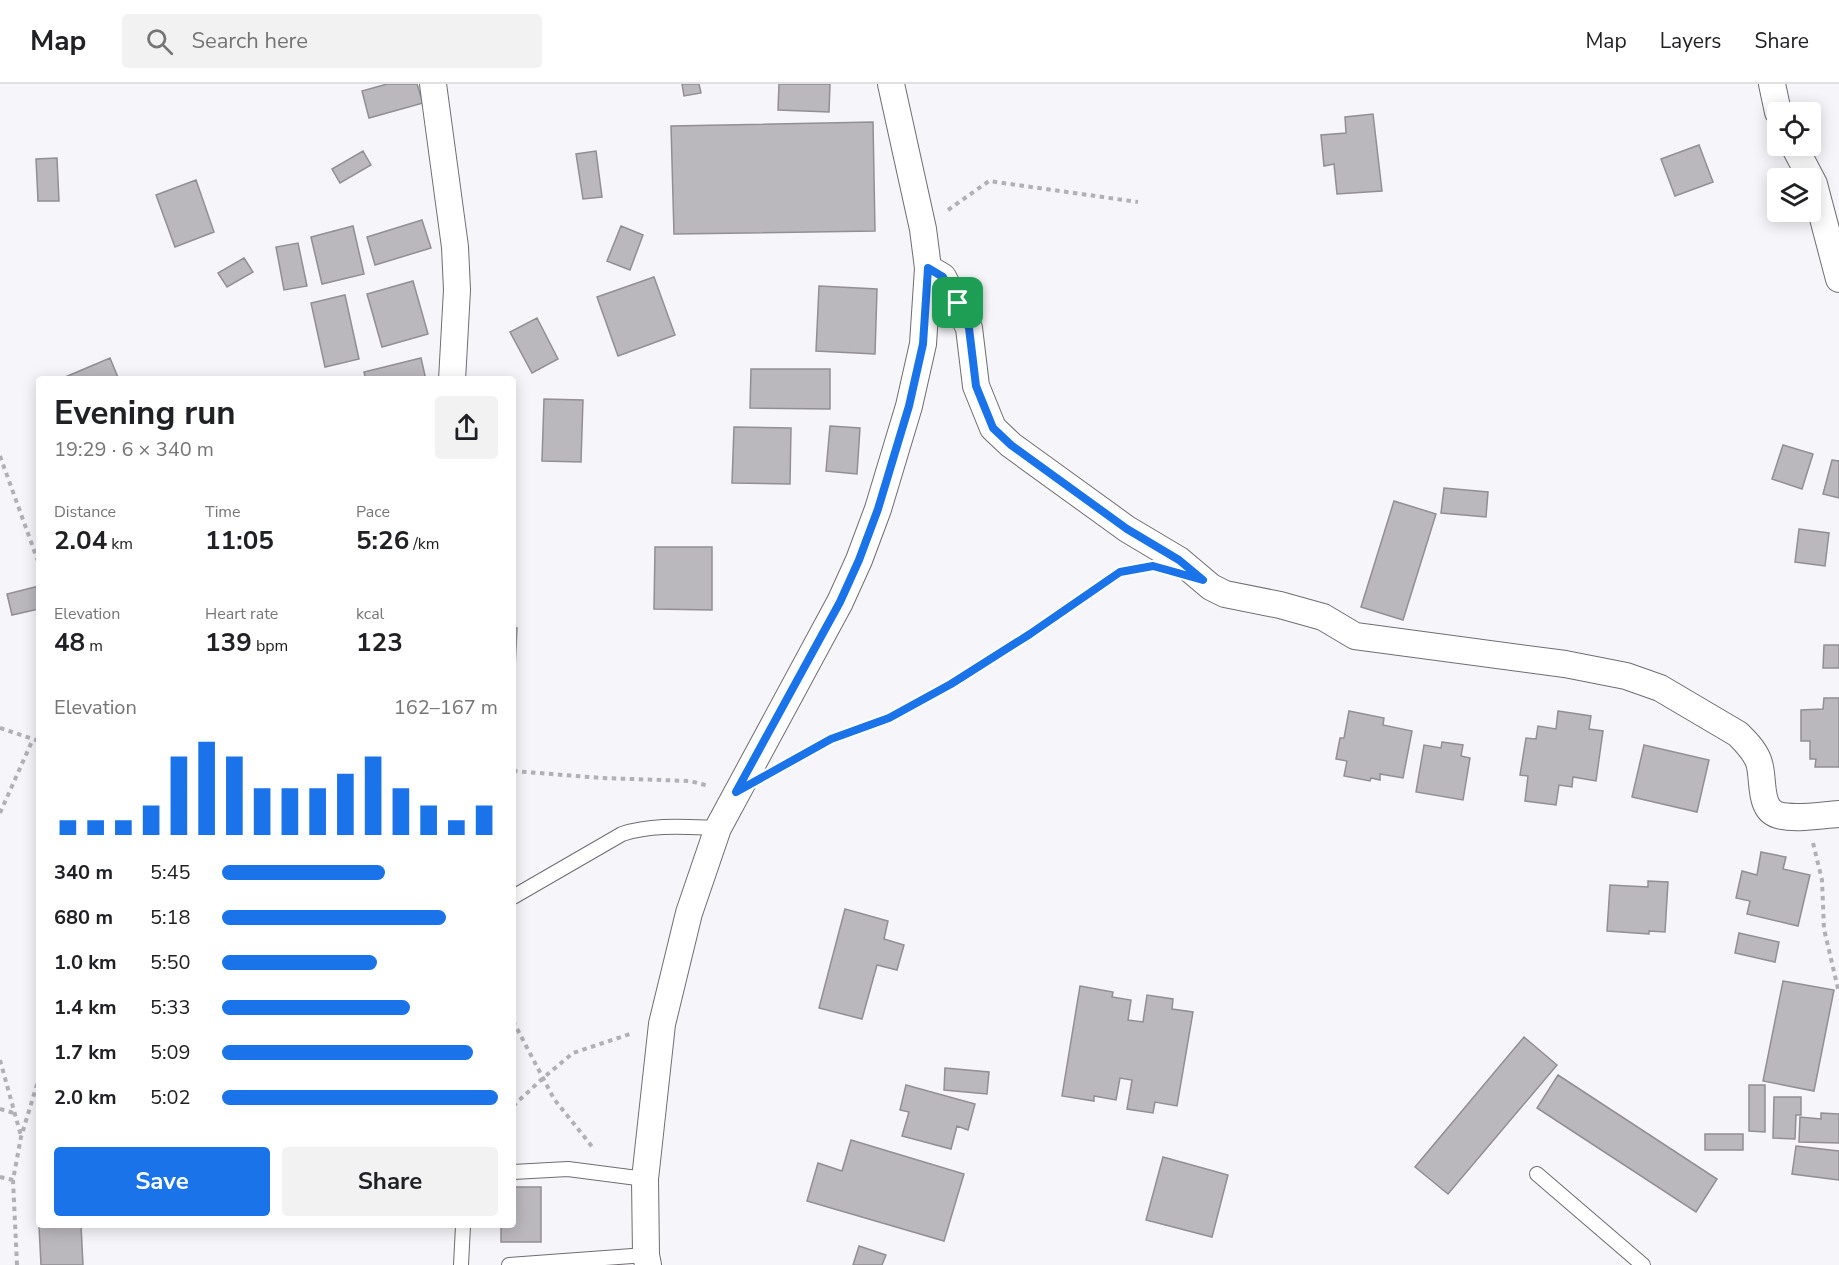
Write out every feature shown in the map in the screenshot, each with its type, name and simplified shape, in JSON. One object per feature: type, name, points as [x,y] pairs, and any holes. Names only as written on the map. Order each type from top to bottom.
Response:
[{"type":"street","points":[[433,84],[456,247],[457,290],[452,376]]},
{"type":"street","points":[[647,1260],[645,1179],[662,1024],[690,913],[718,828],[840,602],[859,560],[878,509],[909,406],[923,344],[928,268],[923,229],[891,84]]},
{"type":"street","points":[[1772,84],[1776,102]]},
{"type":"street","points":[[1799,156],[1814,184],[1839,279]]},
{"type":"street","points":[[928,268],[943,277],[969,328],[976,386],[993,428],[1011,445],[1127,529],[1179,560],[1211,587],[1225,594],[1281,605],[1323,617],[1355,636],[1565,664],[1626,676],[1660,688],[1738,734],[1749,744],[1760,762],[1764,801],[1772,812],[1778,815],[1806,816],[1839,814]]},
{"type":"lane","points":[[516,895],[622,834],[636,829],[651,827],[718,828]]},
{"type":"lane","points":[[516,1172],[568,1169],[645,1179]]},
{"type":"lane","points":[[1538,1174],[1643,1265]]},
{"type":"lane","points":[[460,1265],[463,1228]]},
{"type":"lane","points":[[509,1265],[647,1260]]},
{"type":"path","points":[[923,229],[989,181],[1138,202]]},
{"type":"path","points":[[0,456],[36,556]]},
{"type":"path","points":[[783,765],[831,739],[889,718],[951,684],[1030,634],[1120,572],[1142,568]]},
{"type":"path","points":[[0,728],[36,740]]},
{"type":"path","points":[[0,813],[33,739]]},
{"type":"path","points":[[516,771],[602,778],[690,781],[736,792]]},
{"type":"path","points":[[1806,816],[1822,880],[1824,929],[1839,993]]},
{"type":"path","points":[[516,1103],[573,1053],[662,1024]]},
{"type":"path","points":[[516,1027],[554,1099],[615,1175]]},
{"type":"path","points":[[0,1060],[21,1137]]},
{"type":"path","points":[[17,1265],[13,1180],[21,1137],[36,1088]]},
{"type":"path","points":[[0,1109],[15,1113]]},
{"type":"path","points":[[0,1177],[13,1180]]},
{"type":"building","points":[[387,84],[417,84],[423,103],[369,118],[362,91]]},
{"type":"building","points":[[682,84],[699,84],[701,93],[684,96]]},
{"type":"building","points":[[779,84],[830,84],[829,112],[778,110]]},
{"type":"building","points":[[1373,114],[1382,191],[1337,194],[1334,164],[1324,166],[1321,135],[1346,133],[1345,117]]},
{"type":"building","points":[[873,122],[875,231],[674,234],[671,126]]},
{"type":"building","points":[[1699,145],[1713,182],[1675,196],[1661,159]]},
{"type":"building","points":[[363,151],[371,165],[340,183],[332,169]]},
{"type":"building","points":[[596,151],[602,197],[583,199],[576,154]]},
{"type":"building","points":[[57,158],[59,201],[38,201],[36,159]]},
{"type":"building","points":[[196,180],[214,232],[175,247],[156,195]]},
{"type":"building","points":[[422,220],[431,248],[375,265],[367,237]]},
{"type":"building","points":[[353,226],[364,274],[322,284],[311,237]]},
{"type":"building","points":[[621,226],[643,235],[630,270],[607,261]]},
{"type":"building","points":[[298,243],[307,286],[284,290],[276,247]]},
{"type":"building","points":[[244,258],[253,272],[227,287],[218,273]]},
{"type":"building","points":[[654,277],[675,335],[618,356],[597,297]]},
{"type":"building","points":[[413,281],[428,334],[382,347],[367,294]]},
{"type":"building","points":[[819,286],[877,289],[875,354],[816,351]]},
{"type":"building","points":[[345,295],[359,359],[325,367],[311,303]]},
{"type":"building","points":[[537,318],[558,359],[532,373],[510,332]]},
{"type":"building","points":[[110,358],[117,376],[68,376]]},
{"type":"building","points":[[421,358],[425,376],[365,376],[364,372]]},
{"type":"building","points":[[751,369],[830,369],[830,409],[750,408]]},
{"type":"building","points":[[544,399],[583,400],[581,462],[542,461]]},
{"type":"building","points":[[830,426],[860,428],[857,474],[826,471]]},
{"type":"building","points":[[734,427],[791,428],[790,484],[732,483]]},
{"type":"building","points":[[1783,445],[1813,454],[1802,489],[1772,479]]},
{"type":"building","points":[[1832,460],[1839,461],[1839,498],[1823,494]]},
{"type":"building","points":[[1444,488],[1488,492],[1486,517],[1441,513]]},
{"type":"building","points":[[1394,501],[1436,514],[1403,620],[1361,607]]},
{"type":"building","points":[[1799,529],[1829,533],[1825,566],[1795,562]]},
{"type":"building","points":[[655,547],[712,547],[712,610],[654,609]]},
{"type":"building","points":[[36,587],[36,610],[12,615],[7,594]]},
{"type":"building","points":[[1824,645],[1839,645],[1839,668],[1823,668]]},
{"type":"building","points":[[1824,698],[1839,698],[1839,767],[1815,767],[1816,759],[1810,759],[1810,741],[1801,741],[1801,710],[1823,709]]},
{"type":"building","points":[[1349,711],[1384,718],[1383,725],[1412,731],[1403,778],[1380,774],[1380,780],[1371,778],[1370,781],[1344,776],[1347,761],[1336,759],[1340,738],[1344,738]]},
{"type":"building","points":[[1558,711],[1591,716],[1589,729],[1603,731],[1596,781],[1573,777],[1572,787],[1559,785],[1556,805],[1525,801],[1528,776],[1520,775],[1526,738],[1536,739],[1538,726],[1556,729]]},
{"type":"building","points":[[1442,742],[1463,745],[1461,756],[1470,758],[1463,800],[1416,792],[1424,745],[1441,748]]},
{"type":"building","points":[[1644,745],[1709,760],[1697,812],[1632,797]]},
{"type":"building","points":[[1761,852],[1786,857],[1783,869],[1810,875],[1798,926],[1747,914],[1750,901],[1736,898],[1742,871],[1757,875]]},
{"type":"building","points":[[1648,881],[1668,882],[1665,932],[1649,931],[1649,934],[1607,931],[1610,885],[1648,887]]},
{"type":"building","points":[[845,909],[888,921],[884,939],[904,945],[897,970],[877,965],[862,1019],[819,1008]]},
{"type":"building","points":[[1739,933],[1779,942],[1775,962],[1735,953]]},
{"type":"building","points":[[1783,981],[1834,990],[1814,1091],[1763,1081]]},
{"type":"building","points":[[1080,986],[1113,992],[1112,997],[1131,1000],[1128,1020],[1143,1022],[1147,995],[1173,999],[1172,1009],[1193,1012],[1177,1106],[1155,1102],[1153,1113],[1127,1109],[1132,1080],[1120,1078],[1116,1100],[1094,1096],[1094,1101],[1062,1096]]},
{"type":"building","points":[[1524,1037],[1557,1065],[1448,1194],[1415,1167]]},
{"type":"building","points":[[945,1068],[989,1072],[987,1094],[944,1090]]},
{"type":"building","points":[[1558,1075],[1717,1179],[1696,1212],[1537,1108]]},
{"type":"building","points":[[906,1085],[975,1104],[968,1130],[957,1126],[951,1149],[902,1136],[909,1112],[900,1110]]},
{"type":"building","points":[[1749,1085],[1765,1085],[1765,1132],[1749,1131]]},
{"type":"building","points":[[1774,1097],[1801,1097],[1801,1115],[1796,1115],[1795,1139],[1773,1138]]},
{"type":"building","points":[[1821,1113],[1839,1114],[1839,1143],[1799,1142],[1800,1117],[1821,1119]]},
{"type":"building","points":[[1705,1134],[1743,1134],[1743,1150],[1705,1150]]},
{"type":"building","points":[[851,1140],[964,1174],[944,1241],[807,1201],[818,1163],[842,1171]]},
{"type":"building","points":[[1796,1146],[1839,1151],[1839,1180],[1792,1174]]},
{"type":"building","points":[[1163,1157],[1228,1175],[1212,1237],[1146,1220]]},
{"type":"building","points":[[516,1187],[541,1187],[541,1242],[501,1242],[501,1228],[516,1228]]},
{"type":"building","points":[[39,1228],[81,1228],[83,1265],[41,1265]]},
{"type":"building","points":[[859,1246],[886,1255],[882,1265],[853,1265]]},
{"type":"route","points":[[928,268],[943,277],[958,303],[969,328],[976,386],[993,428],[1011,445],[1127,529],[1179,560],[1203,580],[1153,566],[1120,572],[1030,634],[951,684],[889,718],[831,739],[736,792],[840,602],[878,509],[909,406],[923,344],[928,268]]}]
